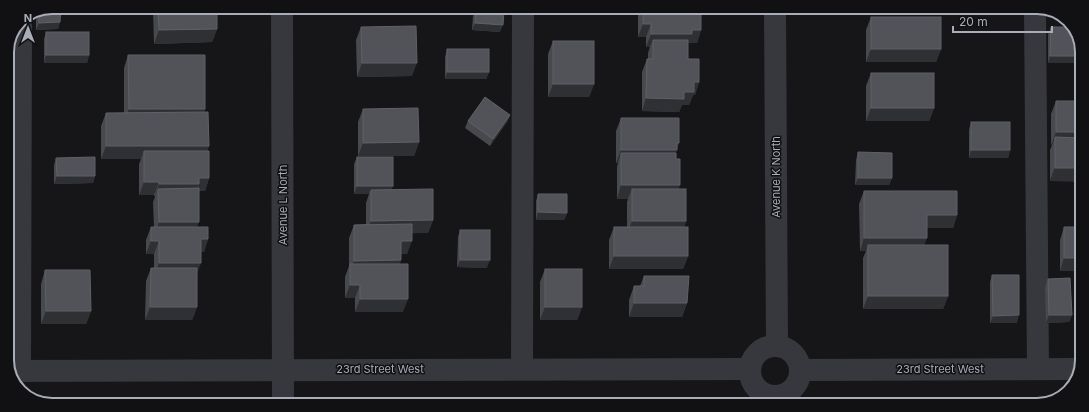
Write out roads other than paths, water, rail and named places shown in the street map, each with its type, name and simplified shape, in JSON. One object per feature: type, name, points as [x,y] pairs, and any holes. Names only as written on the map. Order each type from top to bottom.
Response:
[{"type":"street","name":"Avenue L North","points":[[282,14],[283,398]]},
{"type":"street","points":[[522,368],[523,14]]},
{"type":"street","name":"Avenue K North","points":[[775,14],[778,346]]},
{"type":"street","points":[[1035,14],[1038,368]]},
{"type":"street","points":[[15,367],[21,30]]},
{"type":"street","points":[[772,398],[762,393],[755,387],[750,378],[749,368],[752,360],[759,351],[767,346],[778,346],[787,349],[794,355],[800,370],[799,377],[793,388],[778,398]]},
{"type":"street","name":"23rd Street West","points":[[16,371],[749,368]]},
{"type":"street","name":"23rd Street West","points":[[800,370],[1074,369]]}]
